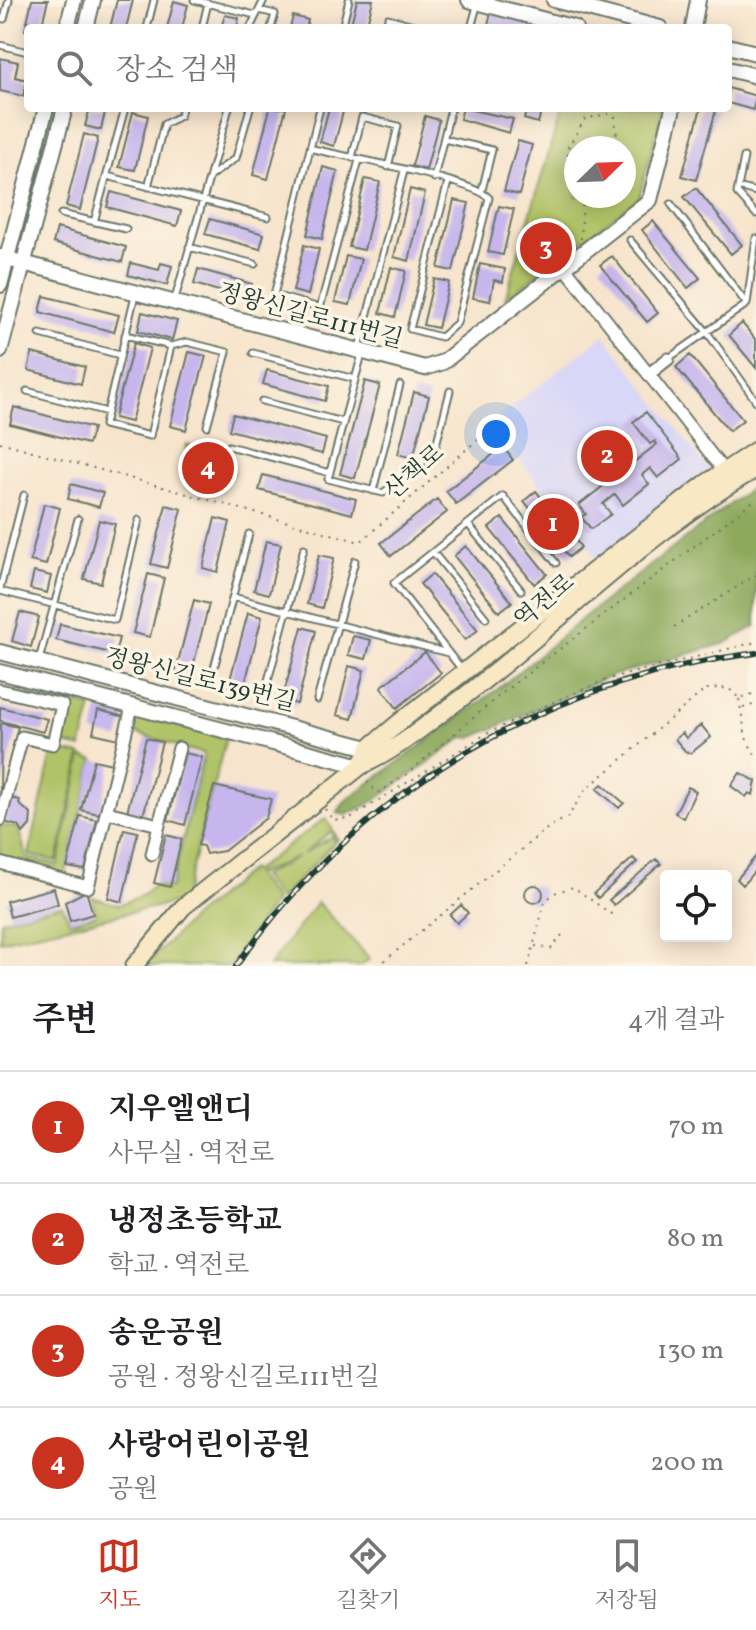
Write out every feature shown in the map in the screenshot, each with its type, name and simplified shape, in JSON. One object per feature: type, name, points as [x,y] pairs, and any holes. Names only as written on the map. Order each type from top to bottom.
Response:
[{"type":"main road","name":"역전로","points":[[364,774],[370,747],[724,471],[756,450]]},
{"type":"main road","name":"역전로","points":[[134,966],[183,907],[319,802],[364,774],[529,647],[671,527],[756,469]]},
{"type":"street","points":[[68,24],[74,0]]},
{"type":"street","points":[[87,24],[93,0]]},
{"type":"street","points":[[554,0],[645,24]]},
{"type":"street","points":[[694,24],[698,0]]},
{"type":"street","points":[[473,1],[560,24]]},
{"type":"street","points":[[732,47],[756,53]]},
{"type":"street","points":[[732,70],[756,76]]},
{"type":"street","points":[[0,285],[3,258],[45,112]]},
{"type":"street","points":[[0,351],[64,112]]},
{"type":"street","name":"정왕신길로111번길","points":[[3,258],[425,368],[443,362],[650,200],[672,112]]},
{"type":"street","points":[[564,266],[724,471]]},
{"type":"street","points":[[649,374],[668,359]]},
{"type":"street","name":"정왕신길로139번길","points":[[0,652],[388,753]]},
{"type":"street","name":"정왕신길로139번길","points":[[0,672],[364,774]]},
{"type":"street","points":[[0,690],[62,705],[53,744],[22,737],[0,820]]},
{"type":"street","points":[[0,863],[88,887],[132,707]]},
{"type":"street","points":[[152,854],[179,748]]},
{"type":"street","points":[[107,812],[159,825]]},
{"type":"lane","points":[[0,18],[4,19],[9,0]]},
{"type":"lane","points":[[148,24],[154,0]]},
{"type":"lane","points":[[194,0],[275,14],[272,24]]},
{"type":"lane","points":[[252,24],[264,0]]},
{"type":"lane","points":[[343,24],[349,0]]},
{"type":"lane","points":[[471,24],[473,1]]},
{"type":"lane","points":[[203,24],[208,3]]},
{"type":"lane","points":[[386,24],[388,18],[410,24]]},
{"type":"lane","points":[[0,45],[24,51]]},
{"type":"lane","points":[[94,222],[124,112]]},
{"type":"lane","points":[[148,187],[164,124],[180,116],[181,112]]},
{"type":"lane","points":[[174,304],[228,112]]},
{"type":"lane","points":[[212,175],[236,158],[249,112]]},
{"type":"lane","points":[[319,112],[313,149],[274,295],[320,308],[362,117],[398,126],[388,167]]},
{"type":"lane","points":[[434,178],[449,112]]},
{"type":"lane","points":[[444,139],[492,150],[482,190]]},
{"type":"lane","points":[[313,149],[482,190],[489,198],[457,323],[441,337],[410,329],[448,182]]},
{"type":"lane","points":[[744,157],[737,193],[756,214]]},
{"type":"lane","points":[[404,171],[328,479],[383,493],[434,453],[450,391]]},
{"type":"lane","points":[[107,176],[268,217]]},
{"type":"lane","points":[[738,187],[756,192]]},
{"type":"lane","points":[[671,204],[747,304]]},
{"type":"lane","points":[[61,214],[126,229]]},
{"type":"lane","points":[[668,359],[747,304],[756,238]]},
{"type":"lane","points":[[630,240],[707,332],[756,401]]},
{"type":"lane","points":[[189,247],[255,264]]},
{"type":"lane","points":[[135,294],[104,425],[150,436],[171,346]]},
{"type":"lane","points":[[40,334],[120,355]]},
{"type":"lane","points":[[125,335],[171,346],[187,342],[227,352],[207,426]]},
{"type":"lane","points":[[253,353],[355,379]]},
{"type":"lane","points":[[373,491],[400,385]]},
{"type":"lane","points":[[27,391],[107,412]]},
{"type":"lane","points":[[262,401],[343,422]]},
{"type":"lane","points":[[229,446],[330,473]]},
{"type":"lane","points":[[24,495],[0,590],[115,620],[139,520]]},
{"type":"lane","points":[[464,673],[394,583],[503,496],[556,563]]},
{"type":"lane","points":[[38,662],[78,519]]},
{"type":"lane","points":[[468,524],[521,590]]},
{"type":"lane","points":[[212,676],[249,534]]},
{"type":"lane","points":[[266,688],[304,548]]},
{"type":"lane","points":[[433,552],[486,618]]},
{"type":"lane","points":[[317,700],[355,561]]},
{"type":"lane","points":[[233,597],[449,653]]},
{"type":"path","points":[[575,136],[585,119],[612,113],[616,136]]},
{"type":"path","points":[[582,208],[581,236],[584,250]]},
{"type":"path","name":"산책로","points":[[0,442],[360,542],[491,428]]},
{"type":"path","points":[[364,774],[378,793],[407,774],[506,690],[756,499]]},
{"type":"path","points":[[674,627],[756,575]]},
{"type":"path","points":[[319,802],[333,820],[341,822],[486,734],[558,700],[608,679],[756,642]]},
{"type":"path","points":[[378,966],[549,827],[568,817],[585,790],[706,689],[728,688],[739,698],[746,738],[756,757]]},
{"type":"path","points":[[739,698],[756,693]]},
{"type":"path","points":[[742,708],[756,704]]},
{"type":"path","points":[[528,966],[545,902],[554,893],[573,887],[614,916]]},
{"type":"path","points":[[534,946],[551,949],[562,935]]},
{"type":"shaded area","points":[[604,335],[710,471],[597,559],[491,423]]},
{"type":"green space","points":[[561,112],[662,112],[636,200],[636,136],[564,136],[564,208],[626,208],[505,299]]},
{"type":"green space","points":[[187,445],[231,460],[234,473],[224,479],[221,490],[204,482],[202,472],[185,477],[181,470]]},
{"type":"green space","points":[[756,484],[756,626],[726,643],[608,677],[472,738],[464,737],[373,802],[346,815],[337,813],[345,801],[499,688],[589,613]]},
{"type":"green space","points":[[67,700],[92,707],[81,748],[57,742]]},
{"type":"green space","points":[[133,715],[226,738],[183,901],[0,941],[1,920],[62,905],[70,922],[96,915],[92,897],[119,905],[143,895],[154,885],[171,888],[204,754],[128,731]]},
{"type":"green space","points":[[53,749],[81,755],[57,861],[29,855]]},
{"type":"green space","points":[[82,757],[94,760],[64,880],[0,863],[0,825],[18,828],[27,858],[58,865]]},
{"type":"green space","points":[[326,818],[338,839],[336,842],[333,834],[330,832],[303,854],[333,836],[334,843],[279,900],[261,876],[298,857],[258,874],[255,870]]},
{"type":"green space","points":[[251,869],[275,901],[229,966],[145,966],[189,921]]},
{"type":"green space","points":[[317,902],[370,959],[361,966],[269,966]]},
{"type":"building","points":[[32,0],[48,0],[42,24],[26,24]]},
{"type":"building","points":[[117,0],[133,0],[127,24],[111,24]]},
{"type":"building","points":[[357,0],[373,0],[367,24],[351,24]]},
{"type":"building","points":[[174,1],[188,5],[183,24],[168,24]]},
{"type":"building","points":[[491,13],[533,24],[488,24]]},
{"type":"building","points":[[225,15],[239,18],[238,24],[222,24]]},
{"type":"building","points":[[293,16],[308,20],[307,24],[291,24]]},
{"type":"building","points":[[0,58],[18,62],[15,77],[24,79],[23,96],[0,91]]},
{"type":"building","points":[[732,89],[756,96],[753,110],[732,104]]},
{"type":"building","points":[[89,112],[105,112],[101,130],[85,126]]},
{"type":"building","points":[[133,112],[148,116],[135,170],[119,167]]},
{"type":"building","points":[[269,112],[285,112],[268,179],[253,175]]},
{"type":"building","points":[[328,112],[343,112],[334,146],[320,142]]},
{"type":"building","points":[[462,112],[481,112],[513,119],[509,133],[460,119]]},
{"type":"building","points":[[526,112],[541,112],[538,123],[524,119]]},
{"type":"building","points":[[700,112],[715,112],[696,180],[682,176]]},
{"type":"building","points":[[425,116],[439,120],[426,170],[412,166]]},
{"type":"building","points":[[84,134],[98,138],[80,210],[66,206]]},
{"type":"building","points":[[518,141],[532,145],[519,195],[504,191]]},
{"type":"building","points":[[323,167],[338,171],[322,239],[307,235]]},
{"type":"building","points":[[365,179],[380,182],[364,250],[349,247]]},
{"type":"building","points":[[696,188],[742,245],[731,254],[684,197]]},
{"type":"building","points":[[410,189],[425,193],[409,261],[394,257]]},
{"type":"building","points":[[111,192],[181,211],[177,226],[107,207]]},
{"type":"building","points":[[454,200],[469,203],[453,271],[438,268]]},
{"type":"building","points":[[499,206],[514,209],[503,255],[488,252]]},
{"type":"building","points":[[210,219],[264,234],[260,249],[205,234]]},
{"type":"building","points":[[653,221],[700,278],[688,288],[642,230]]},
{"type":"building","points":[[57,228],[126,247],[122,262],[53,243]]},
{"type":"building","points":[[304,245],[319,249],[308,295],[293,291]]},
{"type":"building","points":[[346,256],[361,259],[350,305],[335,302]]},
{"type":"building","points":[[612,256],[658,313],[647,322],[600,265]]},
{"type":"building","points":[[131,263],[159,270],[161,263],[172,266],[167,285],[128,275]]},
{"type":"building","points":[[480,264],[505,269],[503,282],[494,280],[490,301],[473,298]]},
{"type":"building","points":[[391,267],[406,271],[395,317],[380,313]]},
{"type":"building","points":[[198,269],[252,284],[248,299],[194,284]]},
{"type":"building","points":[[434,279],[449,282],[438,328],[423,325]]},
{"type":"building","points":[[44,296],[119,315],[114,332],[40,312]]},
{"type":"building","points":[[142,312],[177,321],[172,340],[138,331]]},
{"type":"building","points":[[742,323],[756,340],[756,368],[729,335]]},
{"type":"building","points":[[134,343],[150,348],[131,422],[114,418]]},
{"type":"building","points":[[189,352],[206,356],[186,430],[170,426]]},
{"type":"building","points":[[32,353],[85,367],[81,384],[28,370]]},
{"type":"building","points":[[690,355],[743,420],[729,431],[676,367]]},
{"type":"building","points":[[267,370],[329,386],[325,401],[263,384]]},
{"type":"building","points":[[365,381],[380,385],[355,478],[340,474]]},
{"type":"building","points":[[414,392],[429,396],[413,458],[398,454]]},
{"type":"building","points":[[14,407],[93,428],[88,444],[10,424]]},
{"type":"building","points":[[646,412],[682,459],[658,478],[650,468],[642,475],[649,484],[623,505],[615,494],[603,504],[611,514],[591,529],[581,517],[586,514],[579,505],[657,444],[655,441],[650,444],[633,422]]},
{"type":"building","points":[[233,414],[326,439],[322,454],[229,430]]},
{"type":"building","points":[[503,447],[513,460],[456,504],[446,491]]},
{"type":"building","points":[[263,475],[356,499],[352,514],[259,490]]},
{"type":"building","points":[[71,484],[103,493],[99,507],[68,499]]},
{"type":"building","points":[[536,491],[581,547],[569,557],[524,501]]},
{"type":"building","points":[[437,499],[447,512],[391,556],[381,543]]},
{"type":"building","points":[[44,504],[60,508],[46,565],[30,561]]},
{"type":"building","points":[[166,505],[182,509],[167,568],[151,564]]},
{"type":"building","points":[[215,518],[230,522],[218,572],[203,568]]},
{"type":"building","points":[[502,518],[547,574],[534,584],[489,528]]},
{"type":"building","points":[[99,520],[115,524],[101,583],[84,579]]},
{"type":"building","points":[[266,541],[281,544],[269,594],[254,590]]},
{"type":"building","points":[[466,546],[512,602],[499,612],[454,556]]},
{"type":"building","points":[[319,555],[334,558],[322,608],[307,604]]},
{"type":"building","points":[[34,572],[51,576],[47,593],[30,589]]},
{"type":"building","points":[[148,574],[164,578],[150,637],[133,633]]},
{"type":"building","points":[[432,574],[478,630],[465,640],[420,584]]},
{"type":"building","points":[[194,600],[209,604],[190,678],[175,674]]},
{"type":"building","points":[[20,612],[39,617],[31,647],[12,641]]},
{"type":"building","points":[[248,613],[262,617],[243,691],[228,687]]},
{"type":"building","points":[[60,624],[119,638],[115,654],[56,640]]},
{"type":"building","points":[[302,627],[316,631],[297,704],[282,700]]},
{"type":"building","points":[[353,636],[371,640],[366,659],[348,655]]},
{"type":"building","points":[[425,652],[441,673],[397,708],[381,687]]},
{"type":"building","points":[[349,666],[364,670],[352,719],[337,715]]},
{"type":"building","points":[[0,707],[47,719],[43,732],[0,721]]},
{"type":"building","points":[[98,710],[125,717],[119,739],[93,733]]},
{"type":"building","points":[[1,723],[18,727],[0,792]]},
{"type":"building","points":[[701,725],[711,737],[691,753],[686,752],[675,739],[682,733],[686,738]]},
{"type":"building","points":[[146,738],[162,742],[143,816],[127,812]]},
{"type":"building","points":[[185,753],[202,757],[185,825],[168,820]]},
{"type":"building","points":[[94,760],[112,764],[99,814],[81,810]]},
{"type":"building","points":[[740,773],[756,781],[753,795],[749,793],[746,797],[731,786]]},
{"type":"building","points":[[602,784],[624,803],[619,808],[597,789]]},
{"type":"building","points":[[214,786],[271,799],[266,818],[224,851],[206,854],[203,846],[198,845]]},
{"type":"building","points":[[688,787],[696,791],[683,818],[675,813]]},
{"type":"building","points":[[10,798],[20,800],[19,804],[31,814],[30,825],[23,833],[19,826],[4,822]]},
{"type":"building","points":[[80,816],[97,820],[85,870],[67,867]]},
{"type":"building","points":[[124,829],[138,832],[122,902],[108,898]]},
{"type":"building","points":[[166,835],[182,839],[170,887],[154,883]]},
{"type":"building","points":[[756,856],[756,869],[743,885],[737,879]]},
{"type":"building","points":[[633,858],[637,862],[598,898],[594,893]]},
{"type":"building","points":[[656,859],[661,864],[614,905],[609,900]]},
{"type":"building","points":[[534,885],[543,894],[534,903],[525,894]]},
{"type":"building","points":[[54,888],[58,904],[10,917],[6,901]]},
{"type":"building","points":[[86,891],[93,914],[70,921],[65,902]]},
{"type":"building","points":[[461,905],[468,913],[457,923],[450,915]]},
{"type":"railway","points":[[236,966],[285,903],[339,847],[399,797],[463,754],[531,718],[603,689],[678,667],[756,653]]},
{"type":"place","name":"송운공원","points":[[546,248]]},
{"type":"place","name":"냉정초등학교","points":[[607,456]]},
{"type":"place","name":"사랑어린이공원","points":[[208,468]]},
{"type":"place","name":"지우엘앤디","points":[[553,524]]}]
